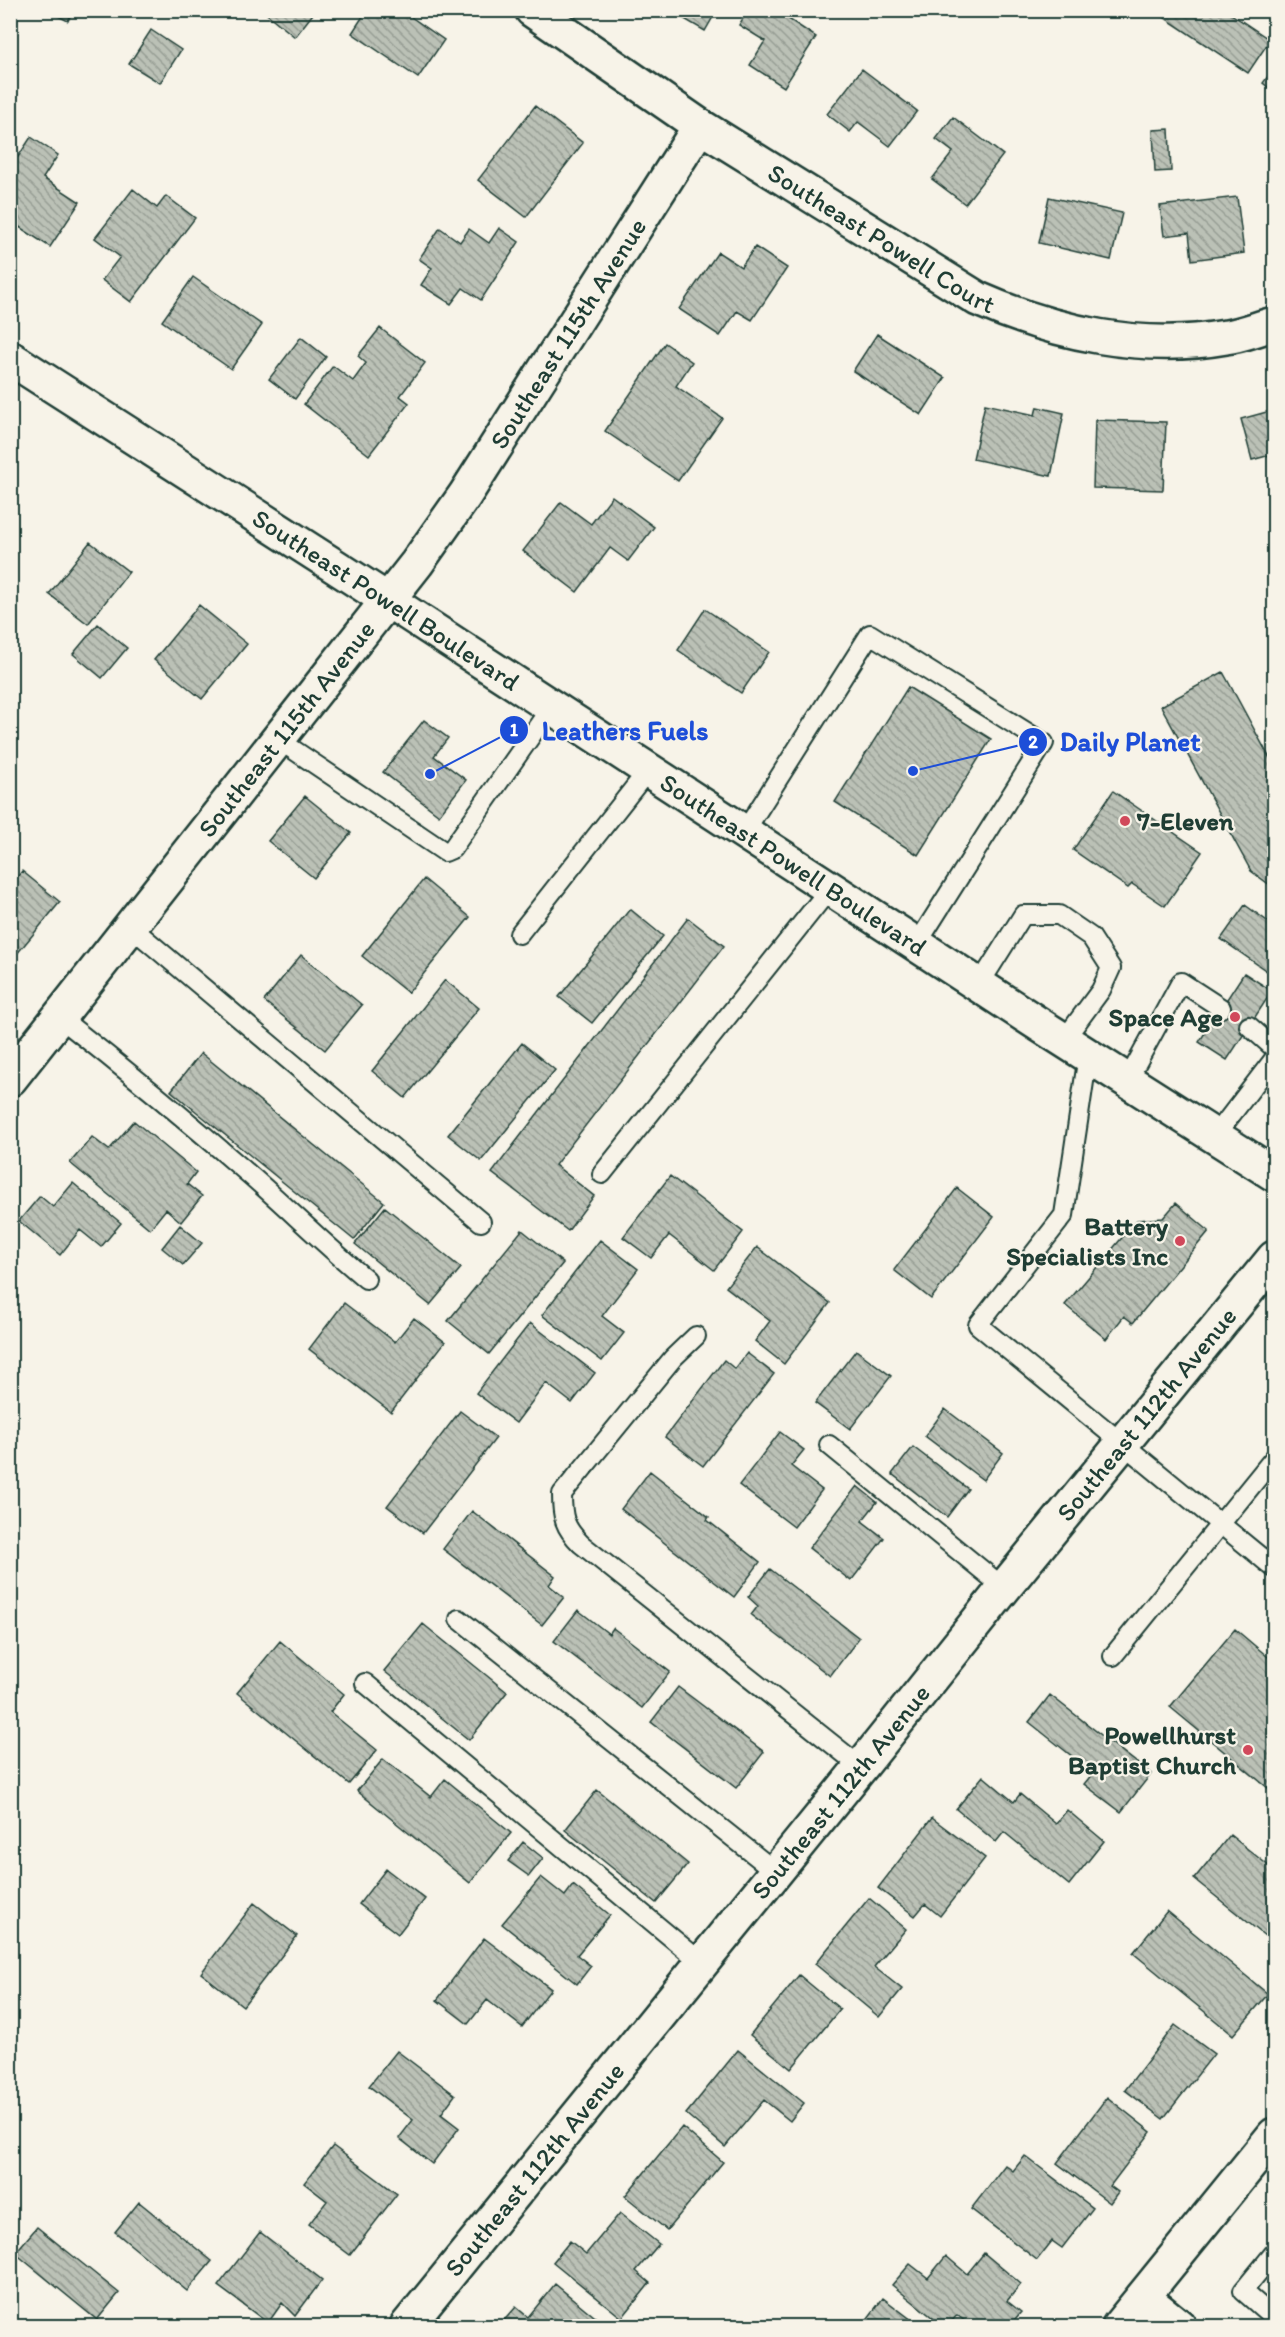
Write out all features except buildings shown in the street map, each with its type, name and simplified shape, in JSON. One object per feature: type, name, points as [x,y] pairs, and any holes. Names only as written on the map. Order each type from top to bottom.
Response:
[{"type":"main road","name":"Southeast Powell Court","points":[[532,10],[700,126],[978,299],[1017,317],[1100,338],[1185,342],[1227,337],[1275,324]]},
{"type":"main road","name":"Southeast 115th Avenue","points":[[10,1079],[389,601],[465,495],[700,126]]},
{"type":"main road","name":"Southeast Powell Boulevard","points":[[10,358],[746,831],[1127,1081],[1275,1174]]},
{"type":"main road","name":"Southeast 112th Avenue","points":[[407,2326],[1004,1588],[1275,1258]]},
{"type":"main road","points":[[1119,2326],[1275,2135]]},
{"type":"main road","points":[[1143,2297],[1179,2326]]},
{"type":"lane","points":[[746,831],[870,634],[1044,743],[917,944]]},
{"type":"lane","points":[[279,740],[446,852],[452,849],[552,706]]},
{"type":"lane","points":[[519,934],[649,769]]},
{"type":"lane","points":[[602,1174],[831,887]]},
{"type":"lane","points":[[979,985],[1023,915],[1059,915],[1091,937],[1112,968],[1076,1047],[1064,1215],[978,1325],[1275,1568]]},
{"type":"lane","points":[[131,927],[481,1222]]},
{"type":"lane","points":[[1127,1081],[1181,982],[1221,1008]]},
{"type":"lane","points":[[59,1017],[242,1168],[366,1279]]},
{"type":"lane","points":[[1250,1026],[1275,1048]]},
{"type":"lane","points":[[1215,1136],[1275,1059]]},
{"type":"lane","points":[[696,1336],[674,1358],[562,1494],[562,1516],[571,1534],[581,1544],[861,1767]]},
{"type":"lane","points":[[829,1445],[1004,1588]]},
{"type":"lane","points":[[1113,1656],[1275,1458]]},
{"type":"lane","points":[[459,1619],[776,1872]]},
{"type":"lane","points":[[365,1683],[702,1963]]},
{"type":"lane","points":[[1275,2253],[1243,2291],[1275,2318]]},
{"type":"place","name":"Daily Planet","points":[[913,771]]},
{"type":"place","name":"Leathers Fuels","points":[[430,774]]},
{"type":"place","name":"7-Eleven","points":[[1125,821]]},
{"type":"place","name":"Space Age","points":[[1235,1017]]},
{"type":"place","name":"Battery Specialists Inc","points":[[1180,1241]]},
{"type":"place","name":"Powellhurst Baptist Church","points":[[1248,1750]]}]
